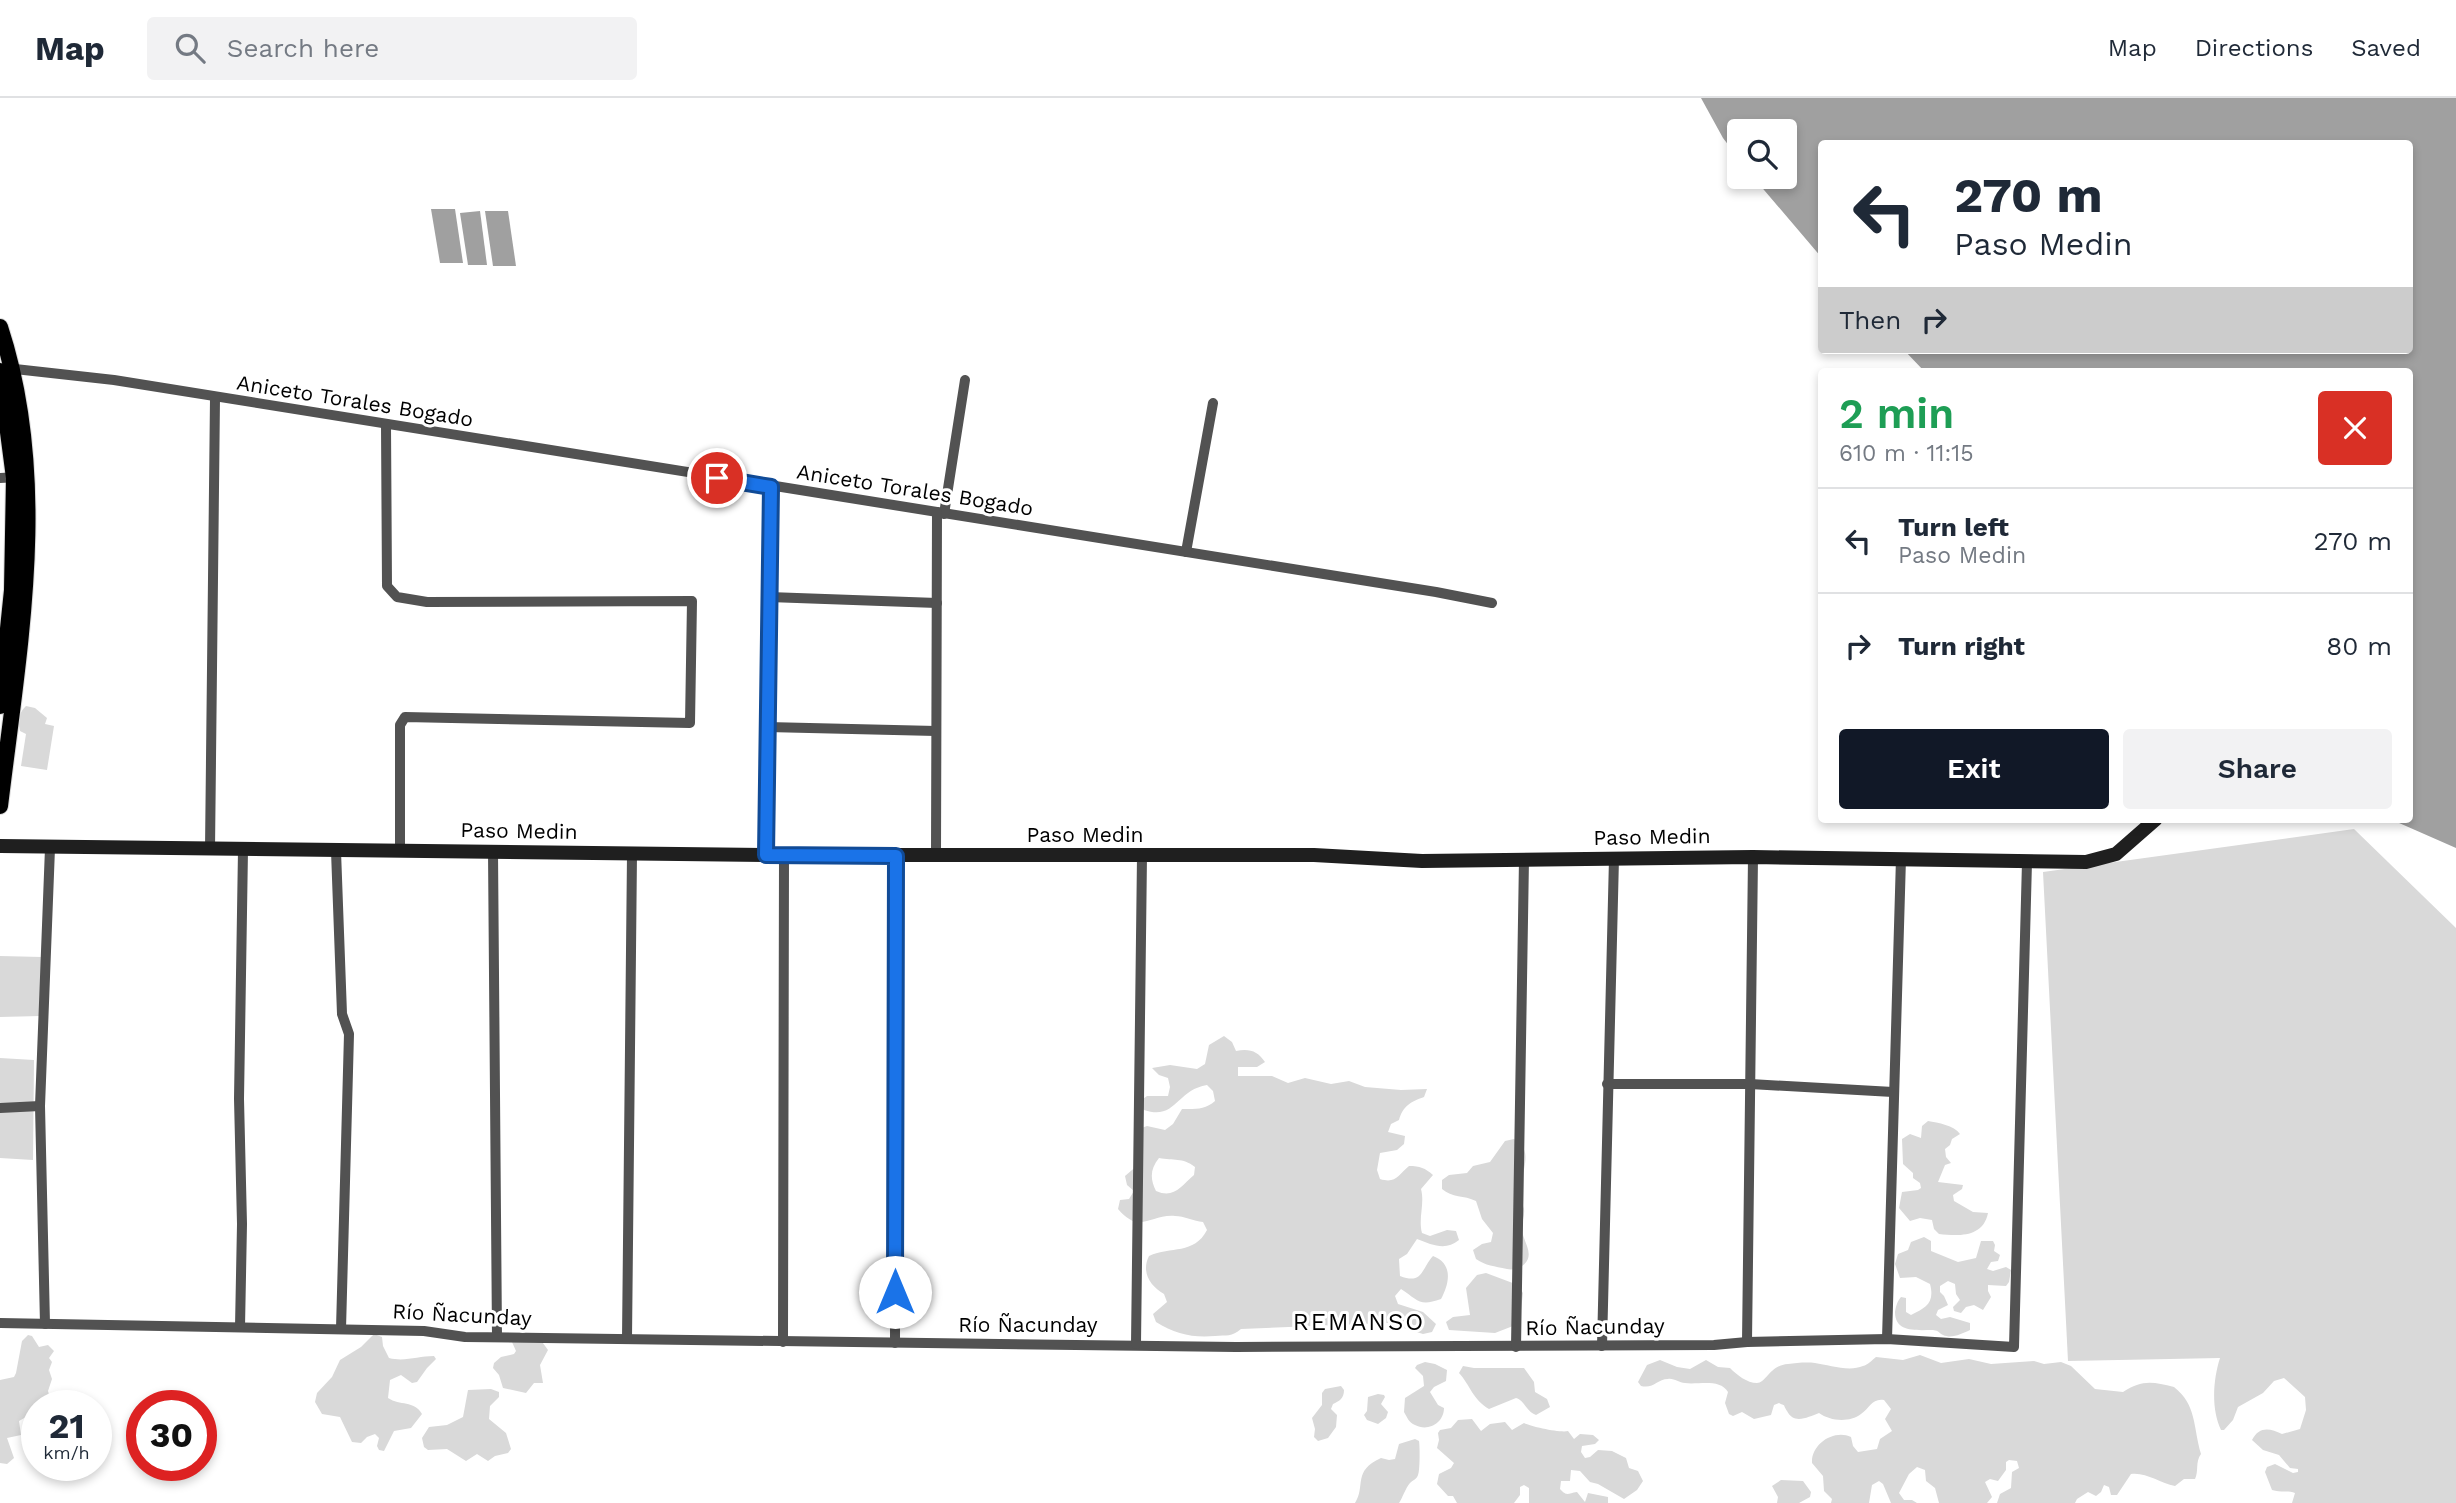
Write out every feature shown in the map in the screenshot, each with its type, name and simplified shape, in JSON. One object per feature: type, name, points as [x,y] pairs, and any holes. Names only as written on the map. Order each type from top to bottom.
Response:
[{"type":"main road","points":[[0,327],[4,369],[20,418],[13,478],[26,577],[4,710],[0,806]]},
{"type":"street","name":"Aniceto Torales Bogado","points":[[4,369],[114,380],[1492,603]]},
{"type":"street","points":[[936,856],[940,513],[965,380]]},
{"type":"street","points":[[210,850],[215,398]]},
{"type":"street","points":[[1186,552],[1213,403]]},
{"type":"street","points":[[386,425],[387,586],[397,597],[427,602],[692,601],[690,723],[425,717],[401,720],[401,851]]},
{"type":"street","points":[[766,855],[771,487]]},
{"type":"street","points":[[769,597],[937,603]]},
{"type":"street","points":[[767,727],[936,732]]},
{"type":"street","name":"Paso Medin","points":[[0,846],[896,856],[1314,855],[1422,861],[1753,857],[2087,862],[2116,854],[2151,823]]},
{"type":"street","points":[[46,1324],[40,1106],[50,848]]},
{"type":"street","points":[[240,1327],[242,1224],[239,1099],[243,850]]},
{"type":"street","points":[[336,850],[342,1014],[349,1034],[341,1329]]},
{"type":"street","points":[[493,852],[497,1337]]},
{"type":"street","points":[[627,1339],[632,853]]},
{"type":"street","points":[[783,1342],[784,855]]},
{"type":"street","points":[[895,1343],[896,856]]},
{"type":"street","points":[[1136,1344],[1142,856]]},
{"type":"street","points":[[1747,1342],[1753,857]]},
{"type":"street","points":[[1602,1346],[1614,858]]},
{"type":"street","points":[[1887,1339],[1901,858]]},
{"type":"street","points":[[1516,1347],[1524,859]]},
{"type":"street","name":"Río Ñacunday","points":[[0,1323],[424,1331],[497,1337],[783,1342],[1516,1347],[1714,1345],[1887,1339],[2014,1347],[2027,862]]},
{"type":"street","points":[[1607,1084],[1750,1084],[1893,1092]]},
{"type":"street","points":[[0,1108],[40,1106]]},
{"type":"shaded area","points":[[1701,98],[2456,98],[2456,848],[2399,823],[2413,823],[2413,368],[1921,368],[1908,354],[2413,354],[2413,140],[1818,140],[1818,253],[1763,189],[1797,189],[1797,119],[1727,119],[1727,143]]},
{"type":"shaded area","points":[[431,209],[455,209],[463,263],[440,263]]},
{"type":"shaded area","points":[[480,211],[487,265],[468,265],[460,213]]},
{"type":"shaded area","points":[[485,211],[508,211],[516,266],[493,266]]},
{"type":"shaded area","points":[[26,706],[35,708],[47,718],[45,724],[54,726],[47,770],[21,766],[26,734],[20,731],[19,720]]},
{"type":"shaded area","points":[[2354,829],[2456,928],[2456,1503],[2292,1503],[2295,1493],[2272,1490],[2265,1472],[2267,1467],[2275,1464],[2293,1473],[2298,1472],[2298,1469],[2290,1468],[2279,1455],[2263,1450],[2252,1440],[2261,1430],[2273,1430],[2282,1434],[2300,1429],[2306,1410],[2305,1397],[2284,1378],[2274,1381],[2263,1393],[2238,1407],[2233,1420],[2221,1430],[2214,1394],[2220,1358],[2068,1361],[2043,872]]},
{"type":"shaded area","points":[[0,956],[42,957],[40,1016],[0,1017]]},
{"type":"shaded area","points":[[1224,1036],[1232,1042],[1236,1051],[1253,1051],[1265,1062],[1257,1067],[1238,1067],[1238,1076],[1272,1076],[1288,1083],[1305,1078],[1331,1084],[1349,1081],[1365,1087],[1427,1089],[1424,1097],[1408,1105],[1399,1120],[1391,1124],[1388,1132],[1405,1136],[1404,1144],[1397,1150],[1380,1153],[1377,1170],[1380,1179],[1385,1180],[1396,1178],[1409,1166],[1422,1168],[1433,1175],[1421,1189],[1422,1233],[1430,1236],[1447,1230],[1456,1231],[1459,1240],[1449,1245],[1439,1246],[1417,1239],[1407,1254],[1399,1259],[1400,1276],[1408,1278],[1421,1274],[1433,1256],[1447,1269],[1448,1281],[1441,1299],[1423,1302],[1401,1289],[1395,1296],[1398,1304],[1423,1312],[1436,1324],[1432,1332],[1423,1334],[1388,1323],[1241,1329],[1229,1335],[1199,1336],[1170,1330],[1156,1322],[1153,1314],[1167,1302],[1164,1294],[1148,1278],[1146,1268],[1149,1256],[1189,1247],[1202,1238],[1207,1230],[1203,1222],[1178,1216],[1166,1216],[1145,1222],[1133,1221],[1118,1209],[1120,1200],[1129,1199],[1134,1191],[1127,1185],[1125,1176],[1139,1164],[1139,1129],[1147,1126],[1165,1130],[1173,1124],[1182,1109],[1196,1109],[1215,1101],[1213,1091],[1207,1085],[1197,1088],[1163,1111],[1144,1110],[1139,1102],[1147,1096],[1168,1096],[1170,1087],[1168,1078],[1159,1075],[1152,1068],[1170,1065],[1197,1069],[1205,1064],[1209,1045]],"holes":[[[1159,1158],[1190,1164],[1195,1167],[1194,1175],[1173,1192],[1156,1191],[1152,1178]]]},
{"type":"shaded area","points":[[0,1058],[34,1060],[33,1160],[0,1158]]},
{"type":"shaded area","points":[[1928,1121],[1950,1126],[1960,1134],[1952,1139],[1945,1149],[1946,1157],[1951,1163],[1945,1165],[1938,1182],[1963,1185],[1962,1189],[1953,1195],[1954,1201],[1973,1212],[1988,1213],[1981,1227],[1969,1234],[1939,1234],[1934,1229],[1932,1220],[1920,1218],[1910,1221],[1899,1208],[1902,1192],[1921,1188],[1920,1183],[1913,1178],[1913,1173],[1903,1164],[1902,1139],[1910,1134],[1921,1138],[1922,1126]]},
{"type":"shaded area","points":[[1514,1139],[1520,1143],[1525,1154],[1521,1190],[1524,1212],[1522,1228],[1529,1254],[1522,1266],[1511,1269],[1476,1259],[1473,1250],[1491,1242],[1493,1233],[1482,1219],[1476,1201],[1446,1192],[1442,1189],[1442,1180],[1449,1175],[1467,1173],[1473,1166],[1490,1162],[1505,1141]]},
{"type":"shaded area","points":[[1924,1237],[1931,1241],[1931,1251],[1958,1262],[1976,1258],[1981,1241],[1993,1241],[1994,1251],[2000,1255],[1998,1261],[1991,1262],[1987,1269],[1993,1271],[2006,1267],[2011,1270],[2006,1286],[1988,1285],[1991,1297],[1983,1310],[1974,1305],[1966,1307],[1961,1313],[1954,1311],[1953,1307],[1960,1300],[1955,1284],[1948,1281],[1940,1286],[1940,1292],[1948,1305],[1938,1310],[1936,1315],[1941,1319],[1950,1317],[1970,1323],[1970,1330],[1950,1336],[1943,1335],[1935,1330],[1908,1329],[1896,1319],[1895,1312],[1901,1297],[1906,1298],[1906,1312],[1911,1315],[1925,1307],[1930,1300],[1930,1284],[1916,1277],[1900,1278],[1895,1264],[1898,1254],[1908,1250],[1911,1242]]},
{"type":"shaded area","points":[[1486,1273],[1518,1285],[1523,1293],[1521,1310],[1513,1326],[1495,1333],[1449,1330],[1446,1322],[1453,1317],[1470,1315],[1466,1288],[1477,1275]]},
{"type":"shaded area","points":[[374,1334],[382,1337],[389,1358],[434,1356],[436,1359],[417,1382],[412,1383],[401,1375],[390,1380],[388,1398],[411,1405],[422,1414],[411,1428],[394,1431],[384,1451],[379,1450],[379,1438],[375,1434],[361,1443],[352,1442],[340,1417],[322,1414],[315,1402],[317,1393],[332,1377],[340,1360],[361,1347]]},
{"type":"shaded area","points":[[28,1335],[32,1336],[39,1347],[48,1345],[54,1351],[49,1358],[52,1362],[49,1370],[52,1379],[48,1390],[21,1390],[21,1435],[7,1438],[14,1458],[7,1464],[0,1463],[0,1380],[14,1377],[22,1341]]},
{"type":"shaded area","points":[[540,1339],[548,1350],[540,1365],[543,1383],[534,1383],[526,1393],[503,1388],[499,1375],[493,1368],[494,1363],[501,1357],[514,1354],[516,1351],[512,1342]]},
{"type":"shaded area","points":[[1920,1355],[1941,1363],[1969,1359],[1991,1364],[2061,1362],[2071,1366],[2095,1389],[2123,1392],[2135,1385],[2147,1383],[2174,1387],[2187,1401],[2193,1417],[2201,1454],[2195,1479],[2184,1479],[2175,1486],[2131,1474],[2117,1495],[2111,1495],[2109,1487],[2104,1485],[2096,1496],[2088,1492],[2075,1503],[1997,1503],[2000,1494],[2011,1488],[2012,1472],[2019,1468],[2017,1461],[2009,1460],[1998,1481],[1990,1479],[1985,1482],[1992,1497],[1987,1503],[1939,1503],[1935,1488],[1926,1481],[1925,1470],[1917,1467],[1909,1474],[1899,1493],[1904,1500],[1917,1503],[1891,1503],[1879,1481],[1872,1485],[1869,1503],[1831,1503],[1832,1499],[1824,1491],[1823,1476],[1812,1463],[1815,1450],[1825,1440],[1838,1435],[1851,1437],[1858,1452],[1877,1449],[1880,1439],[1892,1431],[1885,1419],[1891,1409],[1884,1400],[1877,1400],[1861,1414],[1845,1420],[1819,1413],[1806,1418],[1793,1418],[1784,1405],[1779,1403],[1774,1405],[1771,1415],[1754,1419],[1742,1412],[1733,1416],[1729,1414],[1725,1403],[1728,1392],[1720,1385],[1664,1379],[1645,1387],[1638,1382],[1647,1365],[1660,1360],[1690,1369],[1706,1360],[1718,1367],[1730,1368],[1746,1380],[1757,1383],[1782,1365],[1812,1363],[1857,1368],[1876,1357],[1903,1360]]},
{"type":"shaded area","points":[[1425,1362],[1447,1370],[1446,1381],[1430,1392],[1438,1405],[1444,1408],[1441,1418],[1430,1427],[1420,1427],[1408,1420],[1404,1412],[1405,1398],[1424,1386],[1423,1376],[1415,1368]]},
{"type":"shaded area","points":[[1463,1366],[1524,1368],[1534,1382],[1535,1392],[1547,1399],[1550,1407],[1536,1415],[1516,1398],[1489,1409],[1475,1397],[1459,1373]]},
{"type":"shaded area","points":[[1341,1386],[1344,1390],[1343,1396],[1331,1409],[1337,1415],[1336,1427],[1328,1438],[1318,1441],[1314,1437],[1312,1418],[1322,1405],[1322,1393],[1325,1389]]},
{"type":"shaded area","points":[[491,1389],[499,1392],[499,1397],[490,1406],[489,1419],[506,1433],[511,1449],[508,1453],[488,1461],[477,1454],[466,1461],[447,1449],[428,1450],[424,1447],[422,1438],[429,1427],[447,1425],[463,1417],[468,1390]]},
{"type":"shaded area","points":[[1384,1395],[1381,1404],[1388,1412],[1386,1418],[1378,1424],[1367,1420],[1364,1415],[1368,1397]]},
{"type":"shaded area","points":[[1472,1419],[1481,1431],[1490,1424],[1505,1422],[1512,1430],[1524,1423],[1568,1431],[1574,1439],[1580,1434],[1593,1435],[1599,1440],[1595,1444],[1582,1446],[1581,1452],[1585,1458],[1598,1450],[1612,1451],[1626,1458],[1629,1468],[1638,1471],[1643,1481],[1637,1490],[1624,1499],[1590,1482],[1580,1471],[1571,1470],[1570,1481],[1561,1481],[1560,1489],[1564,1493],[1577,1492],[1585,1502],[1588,1493],[1608,1497],[1608,1503],[1529,1503],[1529,1488],[1524,1485],[1520,1487],[1520,1495],[1514,1503],[1457,1503],[1453,1496],[1448,1496],[1437,1484],[1439,1474],[1451,1468],[1454,1463],[1437,1448],[1438,1433],[1451,1428],[1458,1420]]},
{"type":"shaded area","points":[[1415,1439],[1419,1441],[1419,1473],[1408,1485],[1399,1503],[1355,1503],[1366,1468],[1381,1458],[1395,1459],[1399,1444]]},
{"type":"shaded area","points":[[1781,1480],[1803,1481],[1811,1492],[1810,1497],[1799,1503],[1777,1503],[1778,1497],[1772,1486]]},
{"type":"district","name":"REMANSO","points":[[1359,1322]]},
{"type":"route","points":[[717,478],[771,487],[766,855],[896,856],[895,1292]]}]
